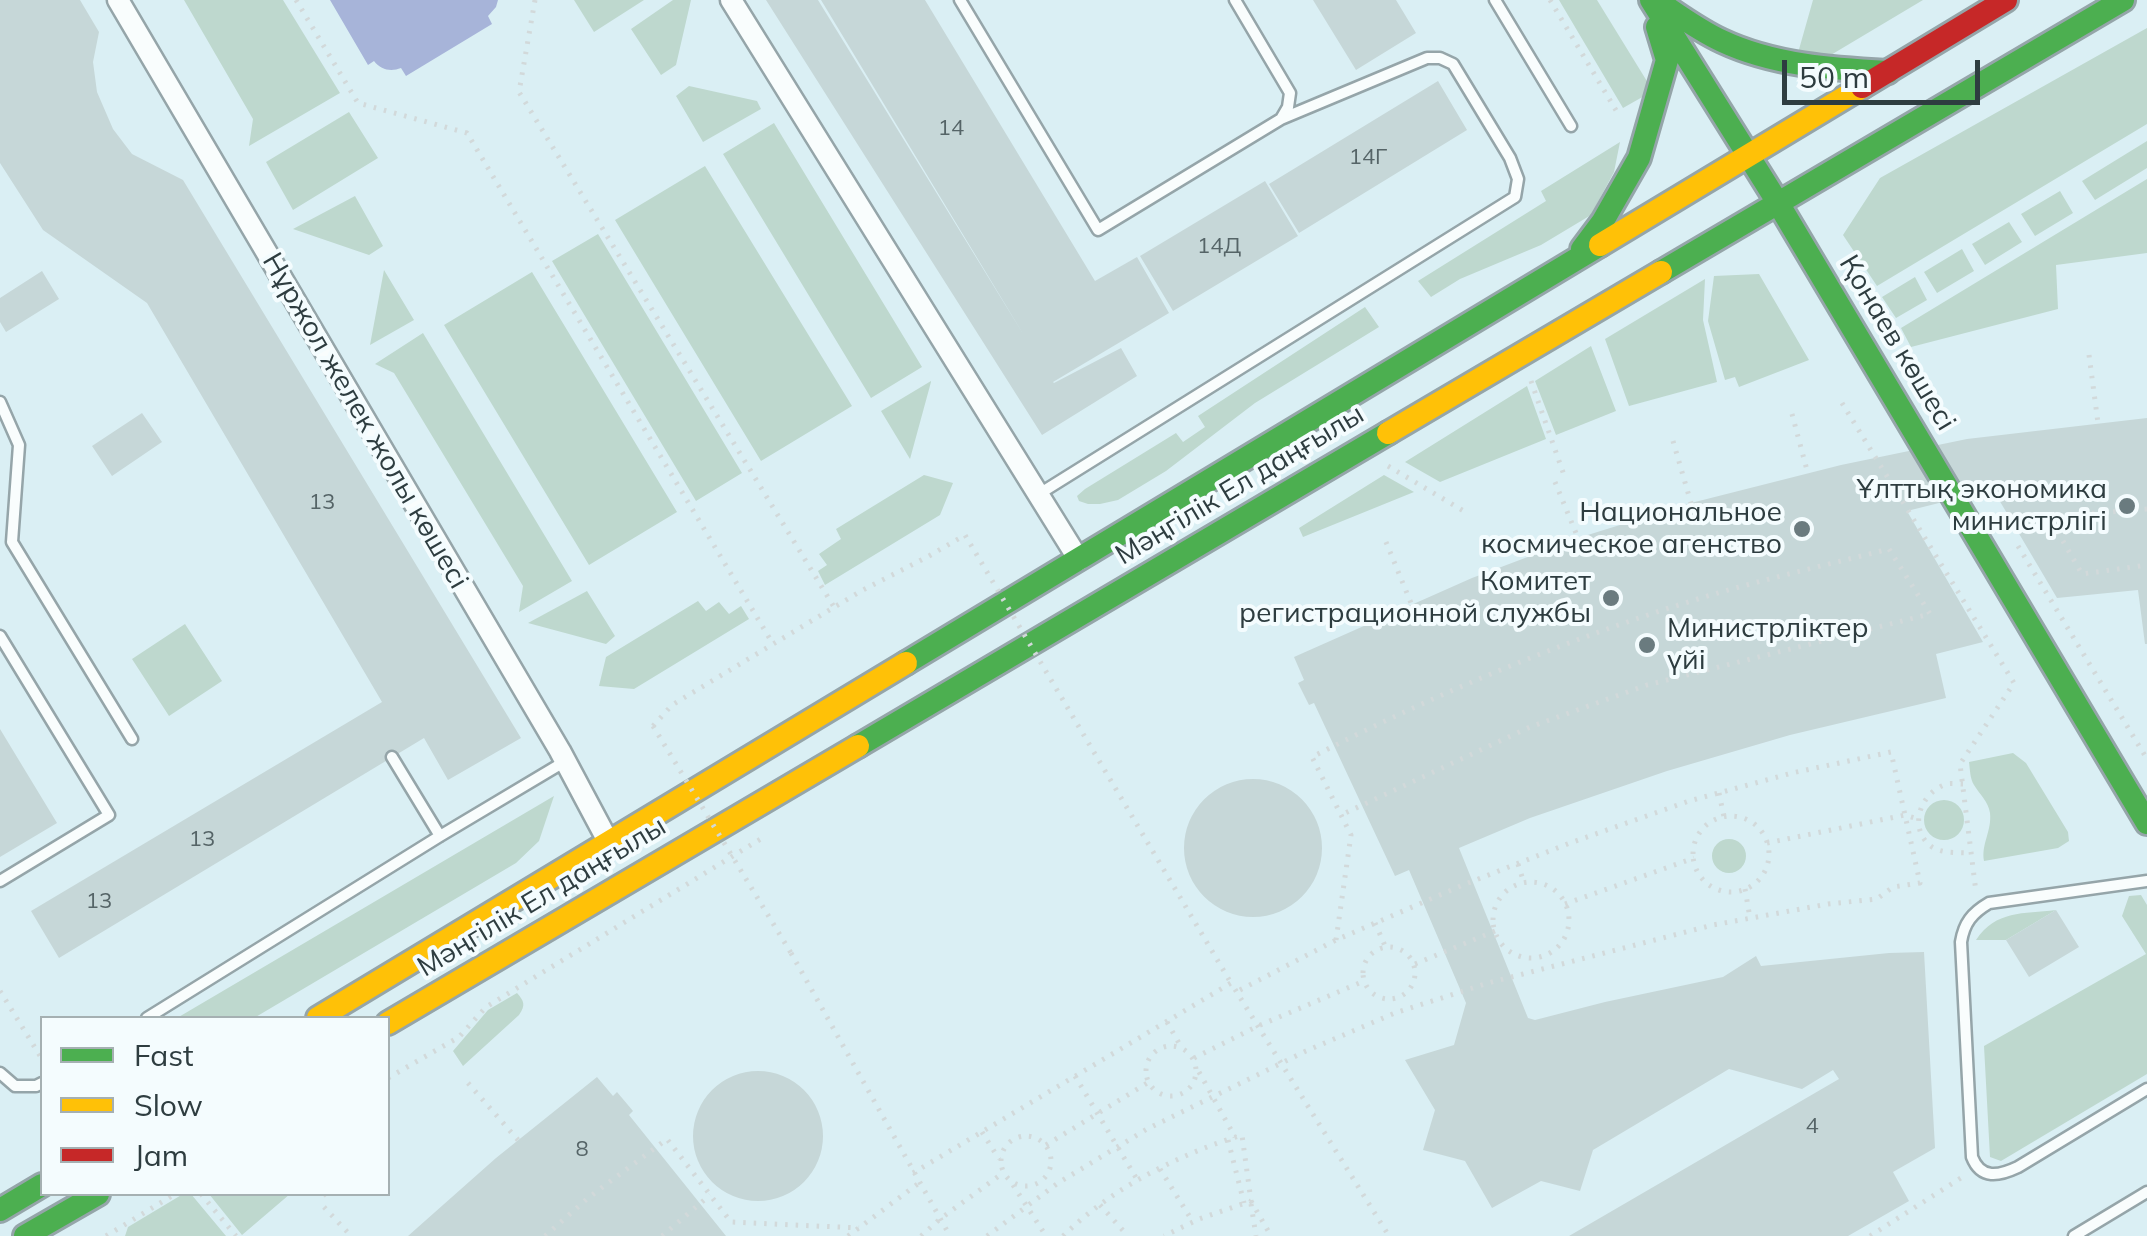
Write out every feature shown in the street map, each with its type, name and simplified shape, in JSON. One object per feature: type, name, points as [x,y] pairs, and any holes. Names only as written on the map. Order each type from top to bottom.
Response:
[{"type":"main road","points":[[1652,0],[1729,45],[1829,68],[1888,72]]},
{"type":"main road","points":[[1572,262],[1603,221],[1639,158],[1650,122],[1667,60],[1652,0]]},
{"type":"main road","name":"Қонаев көшесі","points":[[1652,0],[1778,203],[2147,823]]},
{"type":"main road","name":"Мәңгілік Ел даңғылы","points":[[321,1016],[2006,0]]},
{"type":"main road","name":"Мәңгілік Ел даңғылы","points":[[390,1022],[2122,0]]},
{"type":"main road","points":[[0,1210],[40,1186]]},
{"type":"main road","points":[[26,1236],[95,1196]]},
{"type":"street","name":"Нұржол желек жолы көшесі","points":[[118,0],[565,761],[609,843]]},
{"type":"street","points":[[732,0],[1079,560]]},
{"type":"lane","points":[[960,0],[1098,230],[1281,119],[1427,58],[1453,64],[1510,158],[1518,179],[1515,196],[1038,494]]},
{"type":"lane","points":[[1235,0],[1290,93],[1281,119]]},
{"type":"lane","points":[[1495,0],[1570,126]]},
{"type":"lane","points":[[0,402],[19,445],[12,542],[132,739]]},
{"type":"lane","points":[[0,636],[109,816],[0,881]]},
{"type":"lane","points":[[392,756],[440,836]]},
{"type":"lane","points":[[150,1016],[565,761]]},
{"type":"lane","points":[[2147,881],[1988,903],[1964,928],[1961,942],[1972,1157],[1976,1168],[1984,1174],[2002,1175],[2147,1089]]},
{"type":"lane","points":[[0,1073],[15,1086],[40,1084]]},
{"type":"lane","points":[[2074,1236],[2147,1192]]},
{"type":"path","points":[[296,0],[358,103],[467,133],[773,644]]},
{"type":"path","points":[[535,0],[518,92],[834,608]]},
{"type":"path","points":[[1550,0],[1626,126]]},
{"type":"path","points":[[2089,355],[2098,423]]},
{"type":"path","points":[[1528,373],[1564,478]]},
{"type":"path","points":[[1842,403],[2014,683],[1960,764],[1978,910]]},
{"type":"path","points":[[1792,414],[1808,474]]},
{"type":"path","points":[[1674,441],[1691,503]]},
{"type":"path","points":[[1381,462],[1466,513]]},
{"type":"path","points":[[1555,482],[1578,538]]},
{"type":"path","points":[[2147,509],[2049,518],[2082,574],[2147,566]]},
{"type":"path","points":[[2011,534],[2147,759]]},
{"type":"path","points":[[950,1236],[791,953],[653,726],[672,706],[773,644],[965,535],[1231,984],[1389,1236]]},
{"type":"path","points":[[1386,542],[1411,604]]},
{"type":"path","points":[[1336,940],[1351,835],[1341,815],[1312,757],[1431,700],[1590,636],[1710,595],[1889,549],[1930,614],[1647,685],[1530,727],[1341,815]]},
{"type":"path","points":[[987,1236],[1058,1183],[1147,1128],[1306,1051],[1401,1011],[1488,983],[1713,925],[1877,899],[1893,886],[1920,883],[1891,752],[1689,801],[1518,864],[1375,923],[1236,992]]},
{"type":"path","points":[[1963,784],[1937,789],[1919,809],[1918,820],[1921,834],[1931,846],[1945,852],[1971,852]]},
{"type":"path","points":[[1719,793],[1724,816]]},
{"type":"path","points":[[1767,843],[1905,815],[1918,820]]},
{"type":"path","points":[[1737,816],[1748,820],[1758,827],[1767,843],[1764,873],[1745,889],[1720,890],[1700,876],[1694,858],[1696,839],[1713,820],[1737,816]]},
{"type":"path","points":[[1566,904],[1694,858]]},
{"type":"path","points":[[1518,864],[1524,883]]},
{"type":"path","points":[[1536,882],[1548,886],[1566,904],[1569,916],[1564,940],[1545,956],[1520,956],[1500,942],[1493,918],[1496,906],[1512,887],[1536,882]]},
{"type":"path","points":[[1745,889],[1750,918]]},
{"type":"path","points":[[1375,923],[1386,948]]},
{"type":"path","points":[[1414,965],[1495,930]]},
{"type":"path","points":[[1386,948],[1403,952],[1414,965],[1414,981],[1398,998],[1382,998],[1364,981],[1370,956],[1386,948]]},
{"type":"path","points":[[1545,956],[1547,967]]},
{"type":"path","points":[[1194,1058],[1364,981]]},
{"type":"path","points":[[913,1173],[1231,984]]},
{"type":"path","points":[[0,991],[40,1056]]},
{"type":"path","points":[[1398,998],[1401,1011]]},
{"type":"path","points":[[1166,1022],[1182,1048],[1194,1058],[1232,1139],[1256,1236]]},
{"type":"path","points":[[1182,1048],[1168,1045],[1152,1053],[1146,1070],[1149,1082],[1156,1092],[1180,1095],[1192,1085],[1197,1070]]},
{"type":"path","points":[[1075,1076],[1138,1181]]},
{"type":"path","points":[[1046,1146],[1149,1082]]},
{"type":"path","points":[[468,1083],[518,1140]]},
{"type":"path","points":[[982,1132],[1046,1236]]},
{"type":"path","points":[[1000,1162],[1002,1151],[1014,1138],[1031,1136],[1050,1152],[1050,1168],[1042,1182],[1026,1187],[1011,1182]]},
{"type":"path","points":[[1063,1236],[1083,1216],[1138,1181],[1242,1136],[1247,1202],[1271,1236]]},
{"type":"path","points":[[545,1236],[668,1138],[731,1222],[859,1228]]},
{"type":"path","points":[[1870,1236],[1976,1168]]},
{"type":"path","points":[[1160,1169],[1192,1222]]},
{"type":"path","points":[[921,1236],[1004,1173]]},
{"type":"path","points":[[848,1236],[919,1184]]},
{"type":"path","points":[[662,1236],[710,1195]]},
{"type":"path","points":[[106,1236],[172,1196]]},
{"type":"path","points":[[203,1196],[236,1236]]},
{"type":"path","points":[[327,1196],[332,1201]]},
{"type":"path","points":[[1167,1235],[1247,1202]]},
{"type":"path","points":[[1100,1204],[1128,1236]]},
{"type":"path","points":[[324,1208],[351,1236]]},
{"type":"path","points":[[120,1236],[124,1225]]},
{"type":"green space","points":[[184,0],[283,0],[340,93],[249,146],[253,119]]},
{"type":"green space","points":[[574,0],[644,0],[594,32]]},
{"type":"green space","points":[[673,0],[691,0],[676,65],[661,75],[631,29]]},
{"type":"green space","points":[[1559,0],[1597,0],[1653,91],[1623,108]]},
{"type":"green space","points":[[1813,0],[1923,0],[1799,74],[1794,67]]},
{"type":"green space","points":[[2147,28],[2147,124],[1877,286],[1843,235],[1880,178]]},
{"type":"green space","points":[[689,86],[757,101],[761,109],[703,142],[676,96]]},
{"type":"green space","points":[[349,112],[378,158],[293,210],[266,162]]},
{"type":"green space","points":[[774,123],[922,367],[871,398],[723,154]]},
{"type":"green space","points":[[2147,141],[2147,168],[2095,200],[2082,181]]},
{"type":"green space","points":[[1620,142],[1614,172],[1591,215],[1541,245],[1460,279],[1431,297],[1418,281],[1546,201],[1541,191]]},
{"type":"green space","points":[[705,166],[852,406],[761,461],[615,220]]},
{"type":"green space","points":[[2147,179],[2147,253],[2056,265],[2058,309],[1911,347],[1901,328]]},
{"type":"green space","points":[[2060,191],[2073,213],[2035,236],[2021,214]]},
{"type":"green space","points":[[355,196],[383,246],[369,255],[293,229]]},
{"type":"green space","points":[[2009,222],[2022,242],[1985,265],[1972,244]]},
{"type":"green space","points":[[598,234],[742,473],[696,501],[552,261]]},
{"type":"green space","points":[[1962,249],[1974,271],[1937,293],[1924,272]]},
{"type":"green space","points":[[384,270],[414,320],[370,345]]},
{"type":"green space","points":[[532,272],[677,512],[589,565],[444,325]]},
{"type":"green space","points":[[1759,274],[1809,360],[1739,387],[1735,377],[1725,380],[1708,321],[1714,276]]},
{"type":"green space","points":[[1915,277],[1927,300],[1896,318],[1882,297]]},
{"type":"green space","points":[[1705,279],[1703,320],[1717,382],[1629,406],[1605,339]]},
{"type":"green space","points":[[1365,307],[1379,327],[1255,403],[1166,471],[1118,500],[1100,504],[1079,501],[1077,496],[1085,489],[1176,433],[1183,442],[1205,427],[1198,416]]},
{"type":"green space","points":[[423,333],[572,581],[519,612],[523,586],[394,373],[375,364]]},
{"type":"green space","points":[[1591,346],[1616,411],[1556,435],[1535,381]]},
{"type":"green space","points":[[931,382],[910,459],[881,411]]},
{"type":"green space","points":[[1527,386],[1546,439],[1440,482],[1405,462]]},
{"type":"green space","points":[[924,475],[953,483],[940,515],[825,585],[818,571],[827,565],[819,554],[841,539],[836,529]]},
{"type":"green space","points":[[1384,475],[1414,492],[1303,537],[1299,528]]},
{"type":"green space","points":[[587,591],[615,636],[606,644],[528,623]]},
{"type":"green space","points":[[698,601],[706,611],[719,602],[729,614],[741,606],[749,619],[634,689],[599,686],[606,657]]},
{"type":"green space","points":[[185,624],[222,681],[169,716],[132,659]]},
{"type":"green space","points":[[2013,753],[2026,763],[2068,832],[2069,841],[2058,848],[1984,861],[1990,813],[1973,783],[1969,762]]},
{"type":"green space","points":[[554,796],[539,841],[516,863],[257,1016],[180,1016]]},
{"type":"green space","points":[[1944,800],[1958,806],[1964,820],[1958,834],[1944,840],[1930,834],[1924,820],[1930,806]]},
{"type":"green space","points":[[1729,839],[1741,844],[1746,856],[1741,868],[1729,873],[1717,868],[1712,856],[1717,844]]},
{"type":"green space","points":[[2141,895],[2147,905],[2147,1074],[2001,1161],[1990,1157],[1984,1046],[2146,954],[2122,916],[2129,896]]},
{"type":"green space","points":[[2056,910],[2006,940],[1976,940],[2001,918]]},
{"type":"green space","points":[[517,993],[523,1003],[519,1015],[463,1066],[453,1051],[488,1010]]},
{"type":"green space","points":[[180,1196],[193,1196],[226,1236],[125,1236],[128,1227]]},
{"type":"green space","points":[[211,1196],[288,1196],[242,1235]]},
{"type":"water","points":[[330,0],[498,0],[488,16],[492,24],[406,76],[401,68],[386,69],[374,61],[368,65]]},
{"type":"building","points":[[0,0],[80,0],[99,32],[93,62],[97,92],[113,129],[132,154],[183,180],[521,738],[448,780],[424,738],[59,958],[31,911],[382,702],[147,303],[43,230],[0,163]]},
{"type":"building","points":[[766,0],[818,0],[1025,337],[821,0],[925,0],[1095,281],[1137,257],[1169,313],[1053,382],[1121,348],[1137,376],[1042,435]]},
{"type":"building","points":[[1313,0],[1396,0],[1416,33],[1356,70]]},
{"type":"building","points":[[1438,81],[1467,130],[1299,233],[1269,184]]},
{"type":"building","points":[[1265,181],[1298,236],[1173,311],[1140,256]]},
{"type":"building","points":[[42,271],[59,299],[6,332],[0,322],[0,298]]},
{"type":"building","points":[[142,413],[162,442],[112,476],[92,446]]},
{"type":"building","name":"Министрліктер үйі","points":[[2147,418],[2147,644],[2138,590],[2057,598],[1995,493],[1907,511],[1983,642],[1936,654],[1946,698],[1790,735],[1667,771],[1530,818],[1459,848],[1528,1018],[1535,1020],[1723,977],[1756,956],[1761,966],[1924,952],[1935,1148],[1893,1172],[1909,1201],[1848,1236],[1569,1236],[1839,1079],[1833,1070],[1802,1089],[1729,1069],[1593,1150],[1580,1191],[1541,1181],[1492,1208],[1465,1161],[1423,1150],[1435,1110],[1405,1060],[1454,1045],[1466,1003],[1409,870],[1395,876],[1314,703],[1309,705],[1298,683],[1304,680],[1294,657],[1472,578],[1578,538],[1691,503],[1841,465],[1967,439]]},
{"type":"building","points":[[0,729],[57,823],[0,857]]},
{"type":"building","points":[[1253,779],[1279,785],[1302,799],[1316,822],[1322,848],[1316,874],[1302,897],[1279,911],[1253,917],[1227,911],[1204,897],[1190,874],[1184,848],[1190,822],[1204,799],[1227,785]]},
{"type":"building","points":[[2056,910],[2079,947],[2029,977],[2006,940]]},
{"type":"building","points":[[758,1071],[783,1076],[804,1090],[818,1111],[823,1136],[818,1161],[804,1182],[783,1196],[758,1201],[733,1196],[712,1182],[698,1161],[693,1136],[698,1111],[712,1090],[733,1076]]},
{"type":"building","points":[[597,1077],[633,1111],[629,1115],[726,1236],[408,1236],[496,1158]]},
{"type":"traffic: fast","points":[[1651,0],[1778,203],[2147,823]]},
{"type":"traffic: fast","points":[[1656,0],[1713,37],[1762,56],[1824,67],[1888,72]]},
{"type":"traffic: fast","points":[[1661,272],[2123,0]]},
{"type":"traffic: fast","points":[[1582,249],[1639,158],[1667,60],[1657,27]]},
{"type":"traffic: fast","points":[[906,663],[1600,245]]},
{"type":"traffic: fast","points":[[858,746],[1388,433]]},
{"type":"traffic: fast","points":[[0,1210],[40,1186]]},
{"type":"traffic: fast","points":[[25,1236],[95,1196]]},
{"type":"traffic: slow","points":[[1600,245],[1862,87]]},
{"type":"traffic: slow","points":[[1388,433],[1661,272]]},
{"type":"traffic: slow","points":[[321,1016],[906,663]]},
{"type":"traffic: slow","points":[[390,1022],[858,746]]},
{"type":"traffic: jam","points":[[1862,87],[2006,0]]},
{"type":"place","name":"Ұлттық экономика министрлігі","points":[[2127,506]]},
{"type":"place","name":"Национальное космическое агенство","points":[[1802,529]]},
{"type":"place","name":"Комитет регистрационной службы","points":[[1611,598]]},
{"type":"place","name":"Министрліктер үйі","points":[[1647,645]]}]
